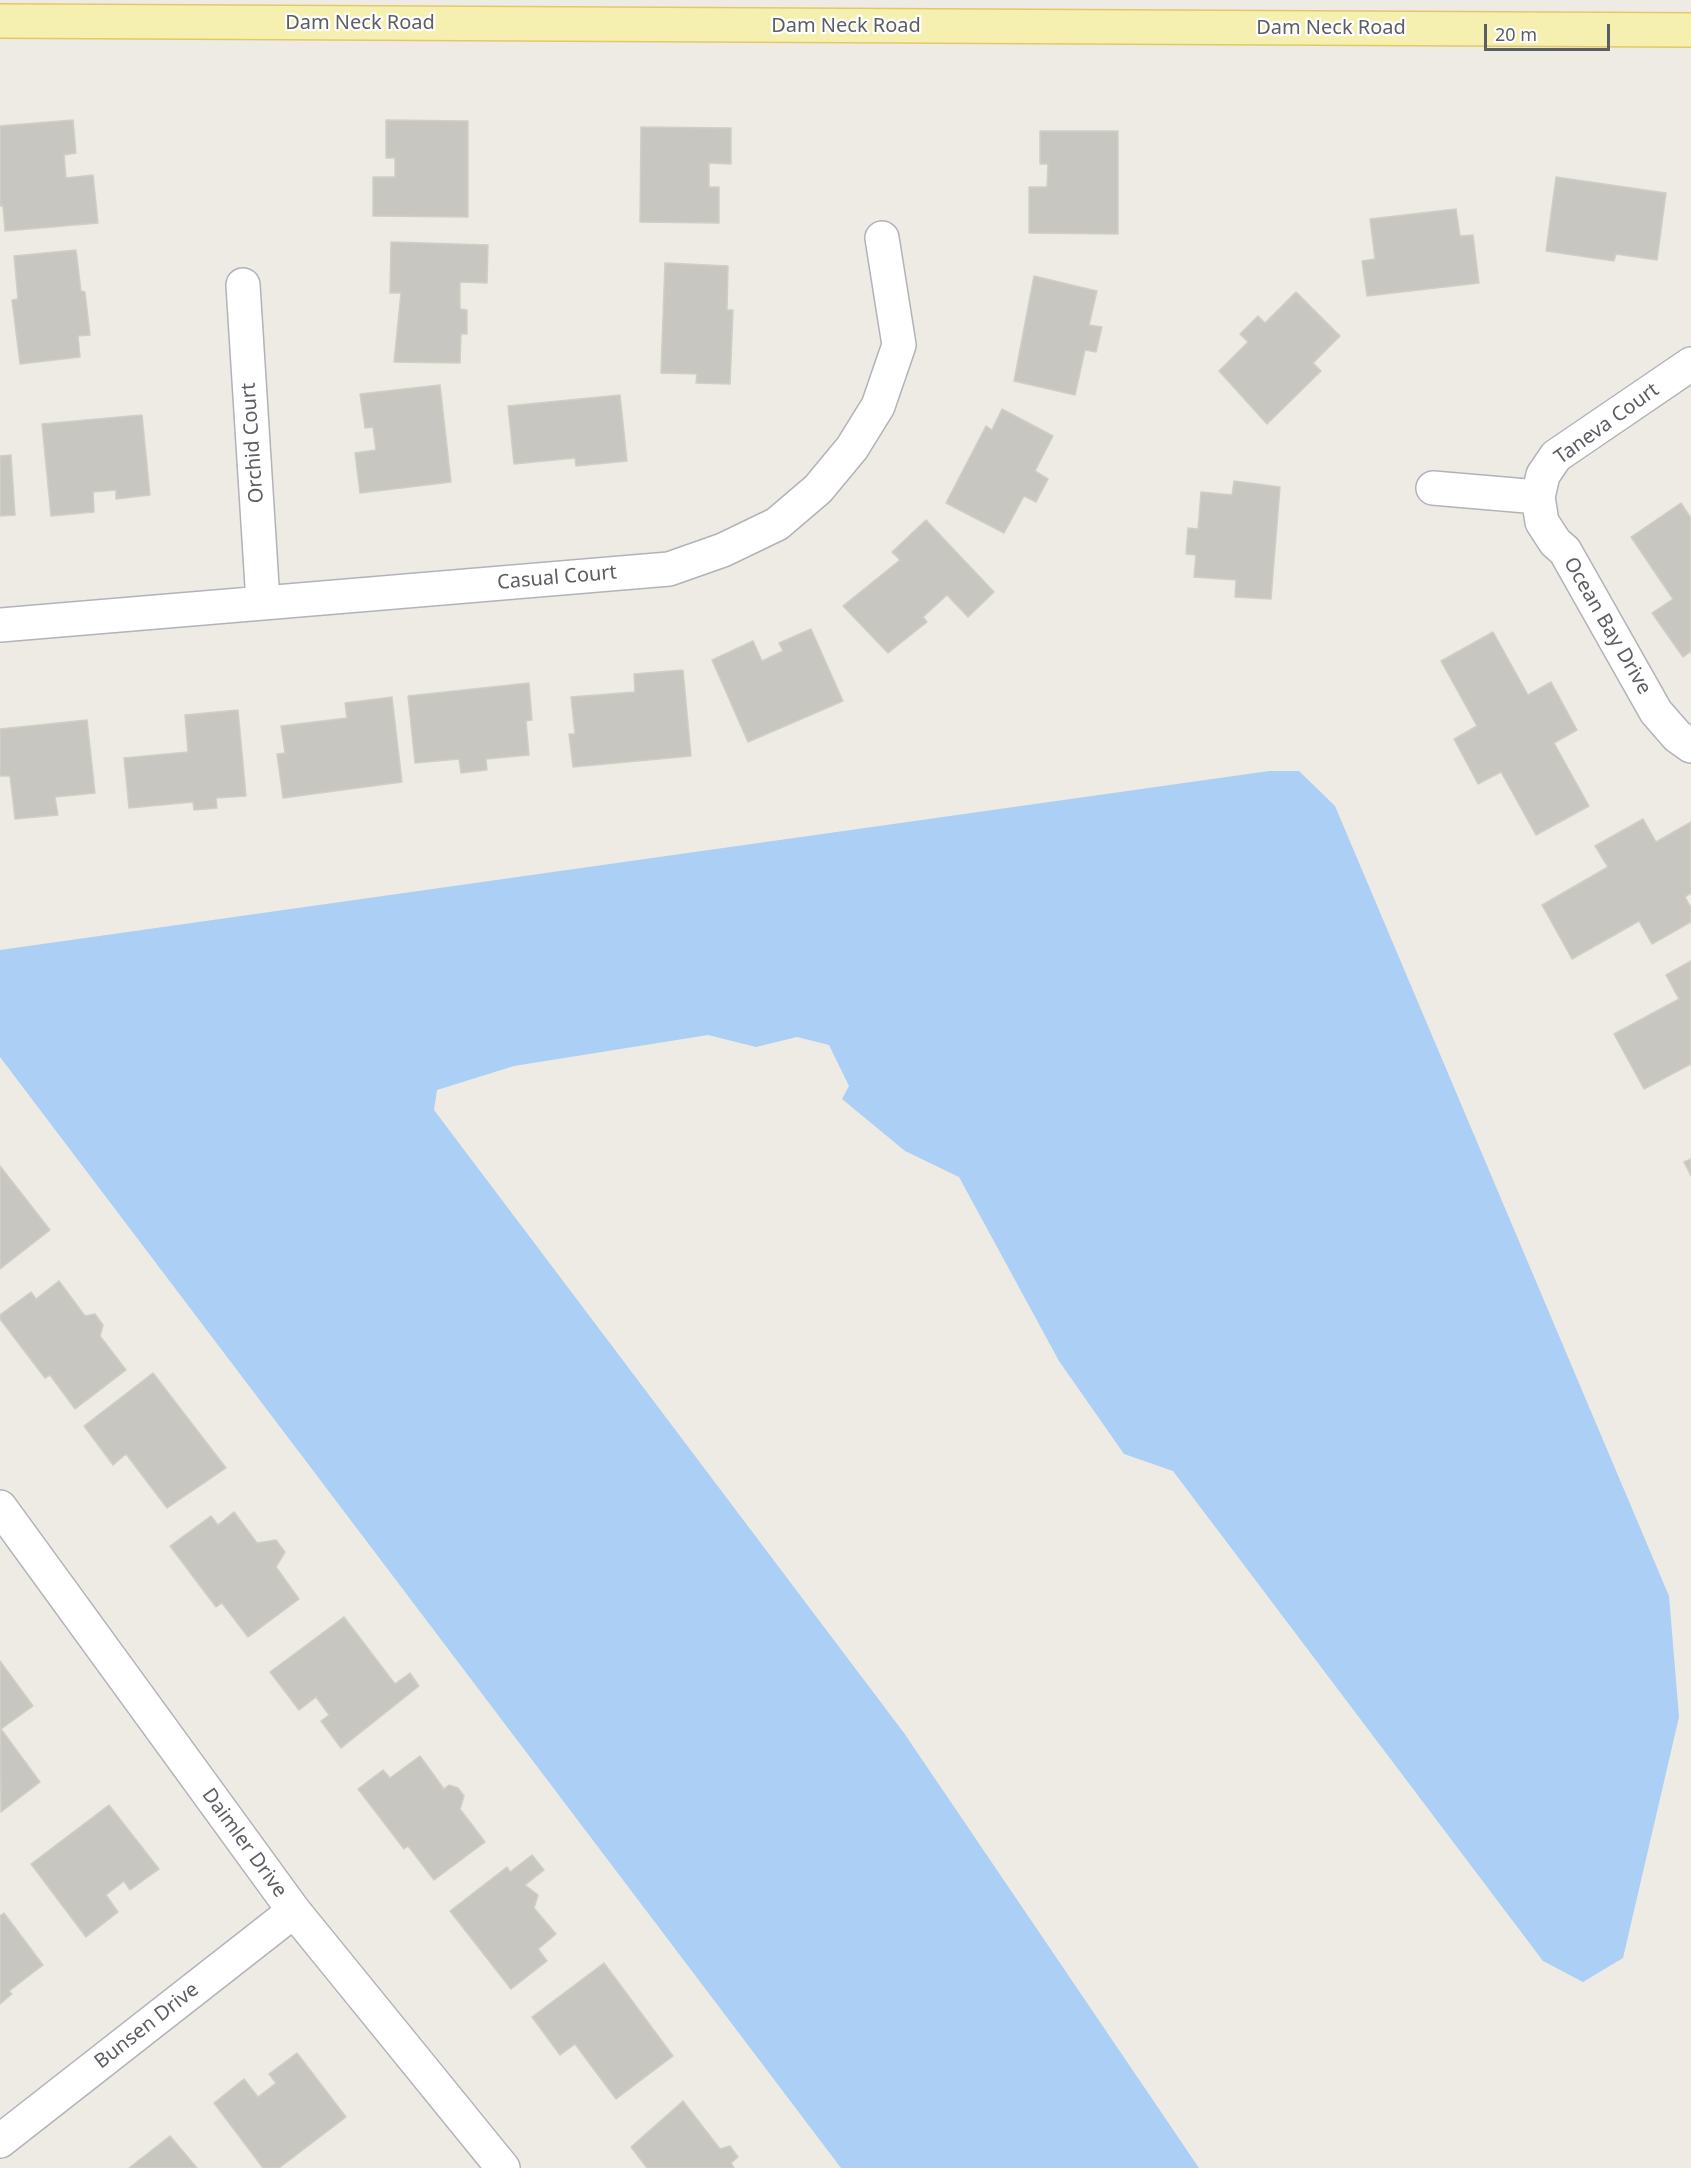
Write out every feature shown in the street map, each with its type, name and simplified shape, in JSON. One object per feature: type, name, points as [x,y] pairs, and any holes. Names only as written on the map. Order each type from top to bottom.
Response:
[{"type":"main road","name":"Dam Neck Road","points":[[0,21],[1691,30]]},
{"type":"street","name":"Casual Court","points":[[0,626],[669,569],[723,550],[777,524],[818,489],[852,448],[878,406],[899,345],[882,238]]},
{"type":"street","name":"Orchid Court","points":[[243,285],[263,602]]},
{"type":"street","name":"Taneva Court","points":[[1538,496],[1543,475],[1556,456],[1691,364]]},
{"type":"street","points":[[1433,488],[1538,496]]},
{"type":"street","name":"Ocean Bay Drive","points":[[1538,496],[1542,522],[1555,542],[1565,552],[1656,712],[1677,736],[1691,746]]},
{"type":"street","name":"Daimler Drive","points":[[0,1507],[294,1911],[503,2168]]},
{"type":"street","name":"Bunsen Drive","points":[[0,2141],[294,1911]]},
{"type":"water","points":[[1269,771],[1299,771],[1335,806],[1669,1596],[1679,1717],[1623,1958],[1583,1982],[1543,1961],[1173,1471],[1124,1454],[1059,1361],[959,1177],[905,1151],[842,1099],[849,1086],[829,1045],[797,1037],[756,1047],[708,1035],[514,1066],[437,1090],[434,1110],[904,1733],[1199,2168],[841,2168],[0,1057],[0,950]]},
{"type":"building","points":[[73,120],[76,153],[64,155],[66,178],[93,175],[98,223],[5,231],[3,206],[0,206],[0,126]]},
{"type":"building","points":[[386,120],[468,121],[468,217],[373,216],[373,177],[395,177],[395,158],[386,158]]},
{"type":"building","points":[[641,127],[731,128],[731,164],[709,163],[709,187],[719,187],[719,223],[640,222]]},
{"type":"building","points":[[1040,131],[1118,131],[1118,234],[1029,233],[1029,187],[1047,187],[1048,164],[1040,164]]},
{"type":"building","points":[[1556,177],[1666,193],[1657,260],[1616,254],[1614,261],[1546,251]]},
{"type":"building","points":[[1456,209],[1460,236],[1473,235],[1479,283],[1367,296],[1362,261],[1375,259],[1370,219]]},
{"type":"building","points":[[391,242],[488,245],[487,283],[460,282],[460,309],[467,310],[467,334],[461,334],[460,363],[394,362],[401,293],[390,293]]},
{"type":"building","points":[[76,250],[81,291],[85,292],[90,335],[78,336],[80,357],[20,364],[12,300],[18,299],[14,256]]},
{"type":"building","points":[[665,263],[728,266],[727,310],[733,310],[730,384],[696,383],[697,374],[661,373]]},
{"type":"building","points":[[1034,276],[1097,291],[1089,325],[1102,327],[1096,352],[1085,350],[1075,395],[1014,381]]},
{"type":"building","points":[[1296,292],[1340,336],[1313,363],[1321,371],[1267,424],[1219,371],[1248,342],[1240,334],[1258,316],[1265,323]]},
{"type":"building","points":[[440,385],[451,482],[360,493],[355,453],[376,450],[373,427],[365,428],[360,394]]},
{"type":"building","points":[[620,395],[627,461],[576,466],[575,458],[514,464],[508,406]]},
{"type":"building","points":[[1002,409],[1053,436],[1035,471],[1048,479],[1036,502],[1024,496],[1004,533],[946,503],[986,426],[992,430]]},
{"type":"building","points":[[142,415],[150,495],[116,499],[116,490],[93,492],[94,512],[51,516],[42,424]]},
{"type":"building","points":[[11,455],[15,515],[0,516],[0,456]]},
{"type":"building","points":[[1234,481],[1280,487],[1271,599],[1235,597],[1236,580],[1194,577],[1196,555],[1186,554],[1188,528],[1198,529],[1201,492],[1232,495]]},
{"type":"building","points":[[1681,503],[1691,518],[1691,651],[1683,657],[1652,613],[1673,599],[1631,537]]},
{"type":"building","points":[[926,520],[994,592],[968,617],[947,595],[923,617],[927,622],[888,653],[843,606],[900,560],[892,552]]},
{"type":"building","points":[[811,629],[843,701],[748,742],[712,660],[753,641],[762,661],[783,651],[779,643]]},
{"type":"building","points":[[1493,632],[1528,695],[1551,682],[1577,730],[1554,743],[1589,806],[1536,835],[1501,772],[1478,784],[1454,739],[1477,726],[1441,661]]},
{"type":"building","points":[[683,670],[691,756],[573,767],[569,734],[575,734],[571,697],[635,692],[634,674]]},
{"type":"building","points":[[529,683],[532,720],[526,721],[529,755],[486,759],[487,770],[461,773],[459,759],[415,763],[408,696]]},
{"type":"building","points":[[392,697],[402,782],[283,798],[277,754],[285,753],[281,726],[347,718],[345,703]]},
{"type":"building","points":[[238,710],[246,796],[216,798],[217,808],[194,810],[193,802],[129,808],[124,758],[188,752],[185,715]]},
{"type":"building","points":[[87,720],[95,793],[55,797],[58,815],[15,819],[10,776],[0,776],[0,729]]},
{"type":"building","points":[[1643,819],[1656,842],[1691,822],[1691,893],[1685,897],[1691,908],[1691,922],[1652,944],[1639,921],[1572,959],[1542,905],[1608,867],[1595,846]]},
{"type":"building","points":[[1691,961],[1691,1064],[1644,1089],[1614,1034],[1679,999],[1666,975]]},
{"type":"building","points":[[1691,1159],[1691,1176],[1684,1162]]},
{"type":"building","points":[[0,1166],[50,1230],[0,1269]]},
{"type":"building","points":[[59,1281],[85,1316],[95,1314],[103,1325],[100,1336],[126,1370],[75,1409],[50,1375],[45,1378],[0,1319],[0,1315],[31,1292],[36,1299]]},
{"type":"building","points":[[153,1373],[226,1468],[167,1508],[126,1454],[113,1465],[84,1426]]},
{"type":"building","points":[[234,1512],[257,1543],[276,1540],[285,1552],[276,1567],[299,1599],[248,1637],[222,1603],[216,1607],[170,1546],[211,1516],[218,1525]]},
{"type":"building","points":[[344,1617],[395,1684],[410,1673],[419,1686],[341,1748],[321,1721],[329,1715],[316,1697],[299,1710],[270,1672]]},
{"type":"building","points":[[0,1661],[33,1706],[1,1729],[40,1782],[1,1812]]},
{"type":"building","points":[[420,1756],[444,1789],[449,1785],[458,1788],[464,1796],[460,1809],[485,1842],[434,1880],[408,1846],[404,1849],[358,1789],[383,1770],[390,1778]]},
{"type":"building","points":[[109,1805],[159,1869],[130,1890],[124,1881],[106,1895],[118,1912],[86,1937],[31,1864]]},
{"type":"building","points":[[532,1855],[544,1870],[525,1885],[538,1895],[534,1908],[556,1934],[538,1949],[547,1961],[511,1989],[450,1911],[507,1867],[510,1872]]},
{"type":"building","points":[[4,1913],[43,1965],[9,1991],[12,1994],[0,2004],[0,1916]]},
{"type":"building","points":[[604,1963],[673,2056],[616,2099],[575,2044],[560,2055],[532,2017]]},
{"type":"building","points":[[297,2053],[346,2117],[279,2168],[263,2168],[214,2103],[244,2079],[258,2097],[276,2083],[269,2074]]},
{"type":"building","points":[[683,2101],[720,2149],[730,2146],[738,2157],[731,2163],[734,2168],[647,2168],[631,2147]]},
{"type":"building","points":[[170,2136],[197,2168],[129,2168]]}]
